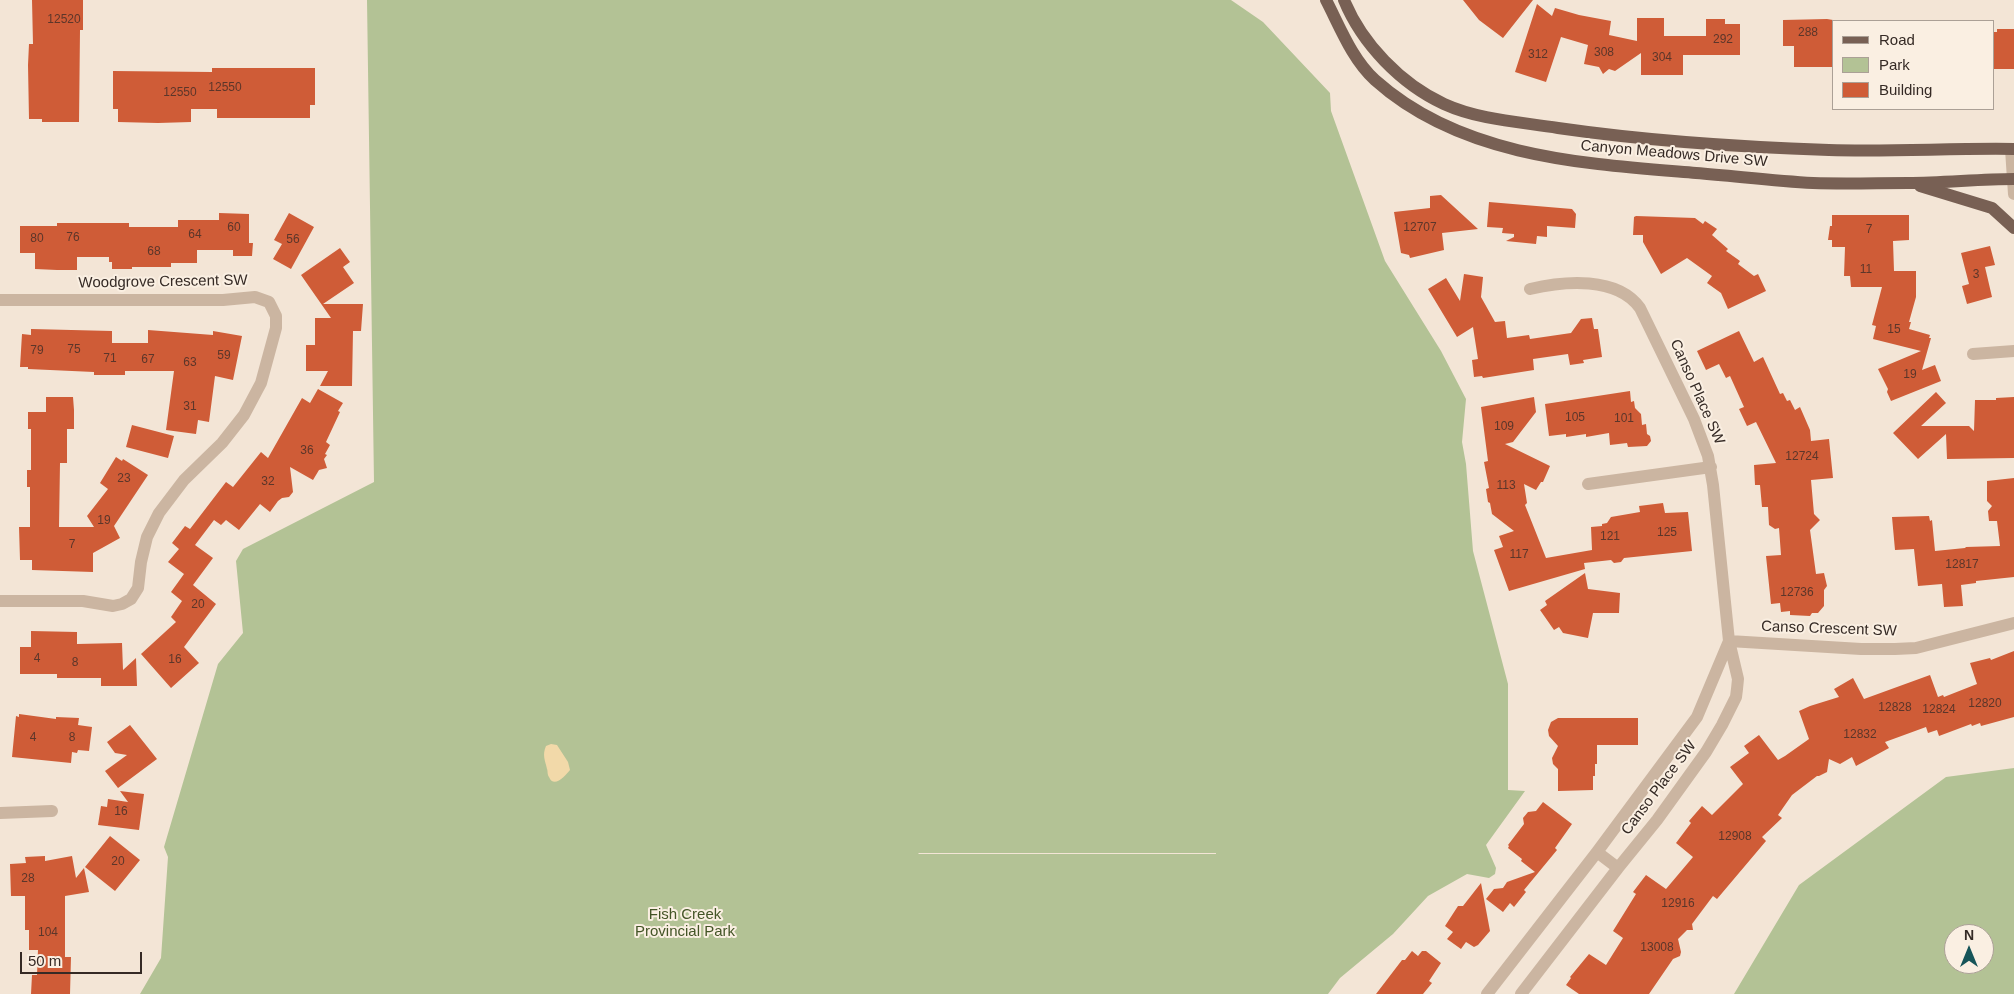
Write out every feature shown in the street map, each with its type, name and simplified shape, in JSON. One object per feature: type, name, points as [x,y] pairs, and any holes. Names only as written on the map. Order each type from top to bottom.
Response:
[{"type":"main road","name":"Canyon Meadows Drive SW","points":[[1326,0],[1358,60],[1375,79],[1396,96],[1426,115],[1458,131],[1514,150],[1586,164],[1804,182],[1910,183],[2013,179]]},
{"type":"main road","name":"Canyon Meadows Drive SW","points":[[1344,0],[1360,30],[1375,51],[1393,69],[1418,89],[1445,104],[1482,116],[1586,132],[1704,144],[1830,150],[2012,149]]},
{"type":"main road","points":[[1910,183],[1992,208],[2014,228]]},
{"type":"street","points":[[2012,149],[2014,194]]},
{"type":"street","name":"Canso Place SW","points":[[1522,994],[1618,868],[1663,813],[1706,752],[1736,697],[1738,684],[1729,641],[1711,467],[1694,419],[1640,308],[1634,300],[1618,289],[1584,284],[1556,283],[1530,290]]},
{"type":"street","name":"Woodgrove Crescent SW","points":[[0,300],[223,300],[255,297],[268,302],[276,316],[276,328],[261,383],[244,415],[222,444],[184,480],[159,512],[147,536],[138,588],[131,599],[113,606],[83,601],[0,601]]},
{"type":"street","points":[[1973,354],[2014,350]]},
{"type":"street","points":[[1588,484],[1711,467]]},
{"type":"street","name":"Canso Crescent SW","points":[[1729,641],[1861,649],[1916,648],[2014,623]]},
{"type":"street","name":"Canso Place SW","points":[[1487,994],[1597,852],[1697,717],[1729,641]]},
{"type":"street","points":[[0,813],[52,811]]},
{"type":"street","points":[[1597,852],[1618,868]]},
{"type":"green space","name":"Fish Creek Provincial Park","points":[[367,0],[1231,0],[1263,22],[1330,93],[1331,111],[1385,261],[1441,351],[1466,399],[1462,442],[1466,464],[1473,551],[1508,684],[1508,790],[1525,791],[1486,845],[1496,868],[1495,874],[1489,878],[1467,874],[1428,896],[1393,934],[1340,978],[1328,994],[140,994],[161,958],[168,857],[164,847],[218,664],[243,633],[236,561],[243,549],[374,482]],"holes":[[[919,853],[1216,854],[918,854]]]},
{"type":"green space","points":[[2014,768],[2014,994],[1734,994],[1799,885],[1946,777]]},
{"type":"sand","points":[[551,744],[557,745],[568,762],[570,770],[563,778],[554,782],[548,776],[544,758],[546,746]]},
{"type":"building","points":[[32,0],[83,0],[83,30],[80,30],[79,122],[42,122],[42,119],[29,119],[28,65],[29,44],[33,44]]},
{"type":"building","points":[[1463,0],[1533,0],[1503,38],[1479,20]]},
{"type":"building","points":[[1537,4],[1552,16],[1555,8],[1611,21],[1609,35],[1637,41],[1637,18],[1664,18],[1664,36],[1706,36],[1706,19],[1725,19],[1725,24],[1740,24],[1740,55],[1683,55],[1683,75],[1641,75],[1641,53],[1615,71],[1609,69],[1603,74],[1599,67],[1584,64],[1588,45],[1561,37],[1546,82],[1515,72]]},
{"type":"building","points":[[1783,20],[1833,20],[1832,67],[1794,67],[1794,46],[1783,46]]},
{"type":"building","points":[[1997,29],[2014,29],[2014,69],[1994,69],[1994,32],[1997,32]]},
{"type":"building","points":[[212,68],[315,68],[315,105],[310,105],[310,118],[217,118],[217,109],[191,109],[191,122],[118,122],[118,109],[113,109],[113,71],[212,72]]},
{"type":"building","points":[[1441,195],[1478,229],[1442,233],[1444,250],[1410,258],[1409,255],[1401,253],[1394,212],[1430,208],[1430,196]]},
{"type":"building","points":[[1489,202],[1572,209],[1576,214],[1575,228],[1547,226],[1547,237],[1537,236],[1536,244],[1506,241],[1514,237],[1514,234],[1502,233],[1503,228],[1487,227]]},
{"type":"building","points":[[219,213],[249,214],[249,243],[253,243],[252,256],[233,256],[233,250],[197,250],[197,263],[171,263],[171,267],[132,267],[132,269],[112,269],[112,262],[109,262],[109,257],[77,257],[77,270],[57,270],[35,269],[35,253],[20,253],[20,226],[57,226],[57,223],[129,223],[129,227],[178,227],[178,220],[219,220]]},
{"type":"building","points":[[289,213],[314,227],[291,269],[273,259],[282,244],[274,240]]},
{"type":"building","points":[[1832,215],[1909,215],[1909,240],[1893,241],[1894,271],[1916,271],[1916,297],[1909,329],[1930,335],[1929,338],[1931,338],[1922,370],[1935,365],[1941,381],[1891,401],[1887,392],[1888,389],[1878,369],[1921,351],[1873,339],[1876,326],[1872,325],[1882,287],[1851,287],[1850,276],[1844,276],[1845,247],[1832,247],[1832,240],[1828,240],[1830,226],[1832,226]]},
{"type":"building","points":[[1634,217],[1695,218],[1703,224],[1705,221],[1717,229],[1712,235],[1728,249],[1726,251],[1740,261],[1738,264],[1754,276],[1758,274],[1766,291],[1728,309],[1721,293],[1707,283],[1712,276],[1687,258],[1661,274],[1643,242],[1643,235],[1633,235]]},
{"type":"building","points":[[1990,246],[1995,265],[1985,267],[1992,297],[1967,304],[1962,286],[1969,284],[1961,253]]},
{"type":"building","points":[[340,248],[350,262],[343,267],[354,283],[323,304],[363,304],[361,331],[353,331],[352,386],[320,386],[328,371],[306,371],[306,345],[315,345],[315,318],[331,318],[301,275]]},
{"type":"building","points":[[1464,274],[1483,277],[1481,297],[1495,322],[1505,321],[1507,338],[1529,335],[1530,339],[1571,333],[1581,319],[1592,318],[1594,329],[1598,329],[1602,357],[1583,360],[1584,363],[1570,365],[1568,354],[1533,359],[1534,370],[1483,378],[1482,376],[1474,377],[1472,360],[1478,359],[1473,327],[1457,337],[1428,289],[1446,278],[1460,301]]},
{"type":"building","points":[[31,329],[112,331],[112,343],[148,343],[148,330],[213,335],[213,331],[242,336],[233,380],[215,376],[209,422],[198,420],[196,434],[166,430],[174,371],[125,371],[125,375],[94,375],[94,372],[20,367],[22,334],[31,335]]},
{"type":"building","points":[[1739,331],[1754,362],[1763,357],[1780,394],[1783,393],[1787,401],[1790,400],[1795,410],[1800,407],[1810,430],[1811,441],[1829,439],[1833,478],[1811,480],[1814,514],[1820,520],[1810,530],[1816,574],[1824,573],[1827,586],[1824,590],[1824,606],[1818,613],[1812,613],[1810,616],[1790,615],[1790,611],[1781,612],[1780,603],[1771,604],[1766,556],[1781,555],[1779,528],[1775,529],[1769,525],[1768,507],[1762,507],[1760,485],[1755,485],[1754,465],[1776,463],[1756,422],[1747,426],[1739,409],[1744,407],[1730,376],[1726,378],[1719,364],[1706,370],[1697,351]]},
{"type":"building","points":[[318,389],[343,403],[326,442],[330,445],[324,459],[327,468],[319,470],[313,480],[290,467],[293,492],[289,497],[278,501],[270,512],[260,504],[239,530],[226,520],[221,525],[214,520],[195,545],[213,558],[193,585],[216,604],[184,647],[199,663],[171,688],[141,654],[176,622],[171,617],[182,601],[171,592],[184,574],[168,562],[179,549],[172,543],[185,526],[190,529],[226,482],[233,487],[261,452],[268,458],[302,398],[310,403]]},
{"type":"building","points":[[1630,391],[1631,402],[1634,401],[1635,408],[1641,414],[1642,425],[1646,424],[1647,434],[1650,436],[1651,441],[1647,446],[1628,447],[1627,443],[1610,445],[1609,433],[1586,437],[1586,434],[1566,437],[1566,434],[1549,436],[1545,404]]},
{"type":"building","points":[[1936,392],[1946,403],[1921,426],[1969,426],[1974,431],[1975,400],[1996,400],[1996,398],[2014,397],[2014,458],[1947,459],[1946,434],[1918,459],[1893,433]]},
{"type":"building","points":[[46,397],[73,397],[74,429],[67,429],[67,463],[60,463],[59,527],[94,527],[87,516],[108,489],[100,483],[116,457],[122,461],[123,459],[148,475],[114,526],[120,538],[93,553],[93,572],[32,570],[32,560],[20,560],[19,527],[30,527],[30,487],[27,487],[27,470],[31,470],[31,429],[28,429],[28,412],[46,412]]},
{"type":"building","points":[[1534,397],[1536,412],[1513,442],[1505,444],[1550,466],[1543,482],[1541,482],[1536,490],[1524,484],[1527,503],[1525,505],[1546,558],[1592,550],[1591,527],[1602,526],[1611,517],[1640,512],[1639,506],[1663,503],[1665,513],[1688,512],[1692,551],[1624,558],[1621,562],[1614,563],[1611,560],[1584,563],[1585,569],[1509,591],[1494,550],[1503,547],[1499,536],[1514,531],[1492,514],[1490,503],[1488,502],[1486,489],[1489,488],[1484,462],[1488,461],[1481,407]]},
{"type":"building","points":[[132,425],[174,436],[168,458],[126,447]]},
{"type":"building","points":[[2014,478],[2014,577],[1976,581],[1976,583],[1961,585],[1963,606],[1944,607],[1942,584],[1918,586],[1914,549],[1895,550],[1892,517],[1929,516],[1930,521],[1932,520],[1935,551],[1966,547],[2000,546],[1997,521],[1989,521],[1988,511],[1992,506],[1987,501],[1987,481]]},
{"type":"building","points":[[1585,573],[1588,589],[1620,593],[1619,613],[1593,613],[1588,638],[1563,633],[1559,627],[1554,630],[1540,610],[1547,605],[1545,601]]},
{"type":"building","points":[[31,631],[77,632],[77,644],[122,643],[123,670],[136,658],[137,686],[101,686],[101,678],[57,678],[57,674],[20,674],[20,647],[31,647]]},
{"type":"building","points":[[2014,651],[2014,717],[1981,726],[1980,723],[1972,726],[1971,724],[1939,736],[1937,730],[1928,733],[1926,727],[1885,742],[1889,748],[1856,766],[1852,757],[1840,764],[1829,759],[1827,772],[1817,776],[1792,795],[1778,815],[1782,818],[1762,837],[1766,841],[1717,899],[1713,896],[1692,924],[1693,930],[1687,930],[1678,939],[1680,956],[1673,959],[1649,994],[1579,994],[1566,985],[1570,977],[1589,954],[1606,965],[1623,938],[1613,931],[1636,894],[1633,892],[1646,875],[1666,889],[1693,857],[1676,843],[1691,823],[1689,821],[1702,806],[1712,815],[1743,784],[1730,767],[1749,753],[1744,746],[1759,735],[1778,760],[1785,756],[1809,739],[1799,711],[1839,697],[1834,689],[1853,678],[1864,699],[1930,675],[1938,697],[1943,695],[1944,697],[1977,684],[1970,663],[1990,658],[1991,660]]},
{"type":"building","points":[[19,714],[56,719],[56,717],[79,718],[78,725],[92,727],[89,751],[78,750],[77,753],[72,752],[71,763],[12,757],[16,716],[19,717]]},
{"type":"building","points":[[1558,718],[1638,718],[1638,745],[1597,745],[1597,764],[1595,764],[1595,776],[1593,776],[1593,790],[1558,791],[1558,769],[1553,764],[1552,758],[1558,746],[1549,736],[1548,730],[1551,722]]},
{"type":"building","points":[[130,725],[157,759],[118,788],[105,771],[127,755],[115,753],[107,742]]},
{"type":"building","points":[[120,791],[144,794],[139,830],[98,825],[101,806],[107,807],[108,799],[128,802]]},
{"type":"building","points":[[1543,802],[1572,824],[1555,848],[1557,850],[1524,890],[1526,892],[1514,907],[1510,903],[1503,912],[1486,899],[1494,889],[1503,888],[1507,882],[1535,872],[1508,848],[1508,845],[1524,824],[1523,818],[1528,812],[1536,811]]},
{"type":"building","points":[[110,836],[140,860],[115,891],[85,867]]},
{"type":"building","points":[[45,856],[45,861],[72,856],[76,878],[84,868],[89,892],[65,896],[65,957],[71,957],[70,994],[31,994],[32,975],[37,975],[38,950],[29,950],[29,930],[25,930],[25,896],[11,896],[10,864],[26,863],[25,857]]},
{"type":"building","points":[[1481,883],[1490,931],[1478,945],[1474,947],[1466,942],[1461,949],[1447,939],[1453,932],[1445,926],[1458,906],[1463,906]]},
{"type":"building","points":[[1412,951],[1418,956],[1422,951],[1426,951],[1441,963],[1429,981],[1432,983],[1423,994],[1376,994],[1402,960],[1405,960]]}]
